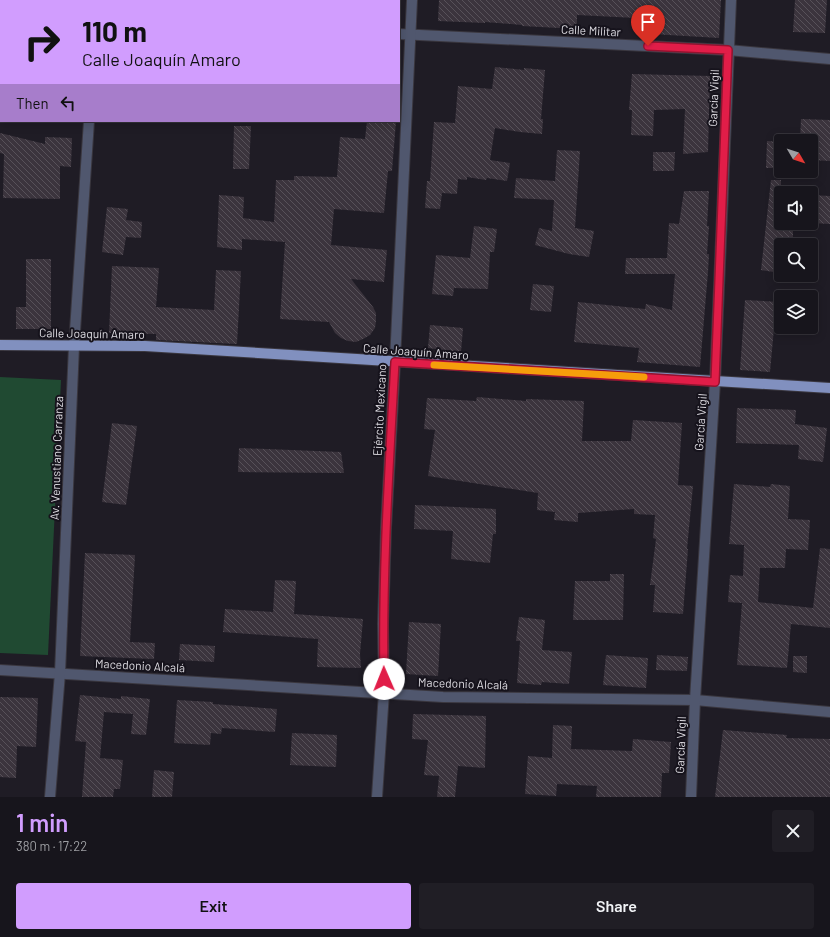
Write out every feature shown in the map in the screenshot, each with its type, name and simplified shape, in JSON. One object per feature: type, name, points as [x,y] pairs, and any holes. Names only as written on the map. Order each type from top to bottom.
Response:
[{"type":"main road","name":"Calle Joaquín Amaro","points":[[0,345],[145,346],[830,388]]},
{"type":"street","name":"Ejército Mexicano","points":[[377,797],[384,692],[383,624],[386,528],[412,0]]},
{"type":"street","name":"García Vigil","points":[[691,797],[695,700],[715,382],[731,0]]},
{"type":"street","name":"Calle Militar","points":[[400,34],[728,50],[830,59]]},
{"type":"street","name":"Av. Venustiano Carranza","points":[[50,797],[60,673],[74,346],[89,122]]},
{"type":"street","name":"Macedonio Alcalá","points":[[0,670],[443,696],[695,700],[830,712]]},
{"type":"green space","points":[[0,377],[61,380],[48,655],[0,653]]},
{"type":"building","points":[[439,0],[721,0],[719,38],[635,33],[636,18],[577,15],[577,29],[485,22],[438,21]]},
{"type":"building","points":[[795,0],[827,0],[825,33],[793,32]]},
{"type":"building","points":[[495,67],[524,70],[524,68],[545,70],[541,119],[543,119],[542,134],[495,128],[490,160],[510,163],[507,181],[467,177],[467,180],[458,179],[457,194],[442,193],[440,209],[425,208],[427,181],[430,181],[434,122],[455,123],[458,86],[492,89]]},
{"type":"building","points":[[632,74],[710,76],[708,152],[683,154],[685,109],[654,110],[653,136],[631,135],[632,110],[629,110]]},
{"type":"building","points":[[801,119],[830,120],[830,161],[818,160],[818,134],[800,134]]},
{"type":"building","points":[[367,122],[396,122],[392,171],[388,171],[384,213],[334,209],[331,245],[387,250],[384,282],[351,279],[376,313],[375,328],[370,335],[356,342],[341,338],[335,333],[329,322],[280,319],[285,242],[242,239],[242,250],[217,247],[219,195],[244,197],[243,218],[274,222],[276,180],[294,180],[294,176],[337,177],[340,137],[365,139]]},
{"type":"building","points":[[234,126],[251,126],[249,169],[233,169]]},
{"type":"building","points":[[0,133],[45,144],[45,137],[72,138],[71,167],[60,166],[60,199],[3,198],[4,154],[0,153]]},
{"type":"building","points":[[767,141],[774,142],[774,168],[766,168]]},
{"type":"building","points":[[557,150],[580,151],[575,228],[594,231],[589,257],[569,254],[535,245],[539,228],[552,231],[554,200],[514,198],[516,178],[555,181]]},
{"type":"building","points":[[653,152],[675,152],[674,171],[653,171]]},
{"type":"building","points":[[771,180],[781,180],[781,186],[774,186],[774,230],[793,230],[793,238],[774,238],[774,272],[761,270]]},
{"type":"building","points":[[684,191],[709,191],[707,254],[709,254],[700,367],[637,362],[639,348],[574,342],[578,302],[645,309],[646,304],[672,310],[675,274],[625,274],[626,258],[667,258],[669,223],[679,224]]},
{"type":"building","points":[[818,195],[830,196],[830,224],[818,223]]},
{"type":"building","points":[[107,207],[128,209],[126,220],[142,222],[141,238],[126,237],[123,255],[102,252]]},
{"type":"building","points":[[474,226],[497,229],[494,252],[490,252],[488,289],[454,288],[453,296],[432,294],[436,255],[470,258]]},
{"type":"building","points":[[26,259],[51,259],[51,329],[16,329],[16,307],[26,307]]},
{"type":"building","points":[[112,266],[159,268],[156,307],[214,310],[216,270],[241,271],[237,344],[156,340],[156,334],[109,333]]},
{"type":"building","points":[[533,284],[554,286],[551,312],[530,310]]},
{"type":"building","points":[[745,300],[774,302],[774,328],[770,372],[740,370]]},
{"type":"building","points":[[430,325],[463,328],[461,352],[428,348]]},
{"type":"building","points":[[477,397],[526,401],[526,399],[584,401],[582,441],[631,441],[633,420],[682,423],[678,485],[693,486],[683,614],[653,612],[655,585],[650,585],[656,539],[653,538],[655,515],[634,514],[634,509],[578,513],[578,522],[554,520],[555,512],[537,510],[538,493],[428,476],[435,430],[424,429],[427,398],[476,401]]},
{"type":"building","points":[[737,408],[796,410],[795,424],[827,428],[823,462],[798,459],[799,445],[736,443]]},
{"type":"building","points":[[112,423],[137,426],[126,505],[102,502]]},
{"type":"building","points":[[239,448],[341,452],[344,473],[238,472]]},
{"type":"building","points":[[734,484],[770,487],[771,484],[790,486],[788,519],[810,520],[808,550],[786,549],[785,568],[760,568],[758,602],[813,608],[820,548],[830,549],[830,628],[791,624],[787,668],[737,665],[742,603],[728,602],[730,575],[743,576],[744,545],[729,544]]},
{"type":"building","points":[[415,505],[496,509],[496,534],[493,534],[490,563],[451,559],[453,531],[414,529]]},
{"type":"building","points":[[85,553],[135,555],[130,642],[155,643],[154,659],[80,656]]},
{"type":"building","points":[[610,574],[624,574],[623,620],[573,620],[575,581],[610,581]]},
{"type":"building","points":[[275,580],[296,581],[294,614],[363,619],[360,654],[361,668],[317,667],[318,639],[223,632],[225,609],[273,612]]},
{"type":"building","points":[[519,617],[545,620],[542,650],[572,652],[569,684],[542,682],[541,685],[517,683],[520,641],[516,641]]},
{"type":"building","points":[[409,622],[441,624],[438,676],[406,674]]},
{"type":"building","points":[[180,644],[215,646],[214,662],[179,660]]},
{"type":"building","points":[[606,655],[648,658],[646,688],[603,685]]},
{"type":"building","points":[[657,655],[688,657],[687,671],[656,670]]},
{"type":"building","points":[[793,656],[807,656],[807,673],[793,672]]},
{"type":"building","points":[[80,695],[121,699],[121,696],[150,699],[146,735],[131,734],[133,714],[104,712],[100,758],[123,760],[120,789],[114,789],[113,797],[82,797],[86,742],[75,741]]},
{"type":"building","points":[[0,697],[38,698],[36,747],[17,746],[16,778],[0,777]]},
{"type":"building","points":[[177,700],[213,702],[213,704],[277,709],[275,732],[222,728],[221,734],[211,733],[210,745],[174,743]]},
{"type":"building","points":[[413,714],[486,716],[485,768],[458,766],[455,797],[437,797],[439,776],[424,775],[428,740],[412,739]]},
{"type":"building","points":[[553,725],[572,726],[571,749],[632,751],[633,739],[671,742],[669,773],[662,773],[661,797],[596,797],[597,786],[557,784],[556,796],[525,794],[528,756],[552,758]]},
{"type":"building","points":[[723,730],[787,735],[786,738],[830,739],[830,797],[715,797]]},
{"type":"building","points":[[292,733],[337,735],[336,767],[290,765]]},
{"type":"building","points":[[154,770],[174,772],[172,797],[152,797]]},
{"type":"slow traffic","points":[[434,365],[644,377]]},
{"type":"route","points":[[384,679],[383,624],[386,528],[395,362],[715,382],[728,50],[648,46]]}]
